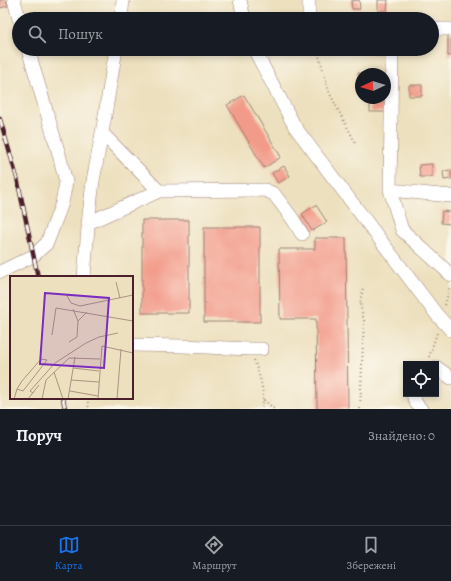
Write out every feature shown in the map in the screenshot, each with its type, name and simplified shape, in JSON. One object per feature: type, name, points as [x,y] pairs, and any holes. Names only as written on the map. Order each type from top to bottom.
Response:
[{"type":"street","points":[[14,0],[17,12]]},
{"type":"street","points":[[122,12],[123,0]]},
{"type":"street","points":[[240,0],[243,12]]},
{"type":"street","points":[[309,0],[309,12]]},
{"type":"street","points":[[439,29],[451,29]]},
{"type":"street","points":[[0,272],[34,256],[47,243],[62,203],[66,182],[30,56]]},
{"type":"street","points":[[84,276],[93,181],[115,56]]},
{"type":"street","points":[[258,56],[295,127],[437,315],[451,330]]},
{"type":"street","points":[[392,56],[390,190],[402,230],[451,275]]},
{"type":"street","points":[[102,133],[159,191]]},
{"type":"street","points":[[88,223],[159,191],[265,190],[274,194],[302,234]]},
{"type":"street","points":[[390,190],[451,196]]},
{"type":"street","points":[[133,345],[250,349],[262,348]]},
{"type":"street","points":[[439,369],[451,378]]},
{"type":"street","points":[[414,397],[415,403],[421,409]]},
{"type":"path","points":[[318,56],[330,94],[355,142]]},
{"type":"path","points":[[360,409],[364,321],[360,303],[363,286]]},
{"type":"path","points":[[254,360],[261,380],[264,400],[262,409]]},
{"type":"path","points":[[88,399],[89,409]]},
{"type":"path","points":[[264,400],[274,409]]},
{"type":"building","points":[[0,0],[6,0],[8,6],[0,8]]},
{"type":"building","points":[[359,0],[360,9],[352,9],[351,1]]},
{"type":"building","points":[[378,0],[388,0],[387,11],[378,11]]},
{"type":"building","points":[[448,34],[451,34],[451,56],[448,56]]},
{"type":"building","points":[[409,85],[422,85],[422,96],[409,96]]},
{"type":"building","points":[[244,95],[281,157],[264,168],[227,105]]},
{"type":"building","points":[[370,104],[384,104],[385,112],[370,112]]},
{"type":"building","points":[[432,164],[432,177],[420,177],[419,165]]},
{"type":"building","points":[[284,166],[290,176],[278,183],[272,173]]},
{"type":"building","points":[[451,170],[451,179],[444,180],[443,171]]},
{"type":"building","points":[[316,205],[327,222],[312,231],[302,214]]},
{"type":"building","points":[[442,211],[451,212],[451,224],[441,223]]},
{"type":"building","points":[[142,220],[189,220],[189,313],[142,313]]},
{"type":"building","points":[[204,227],[260,227],[260,322],[204,322]]},
{"type":"building","points":[[315,238],[346,238],[348,409],[317,409],[316,319],[280,319],[279,249],[315,249]]},
{"type":"railway","points":[[0,119],[17,178],[38,276]]},
{"type":"railway","points":[[63,399],[65,409]]}]
